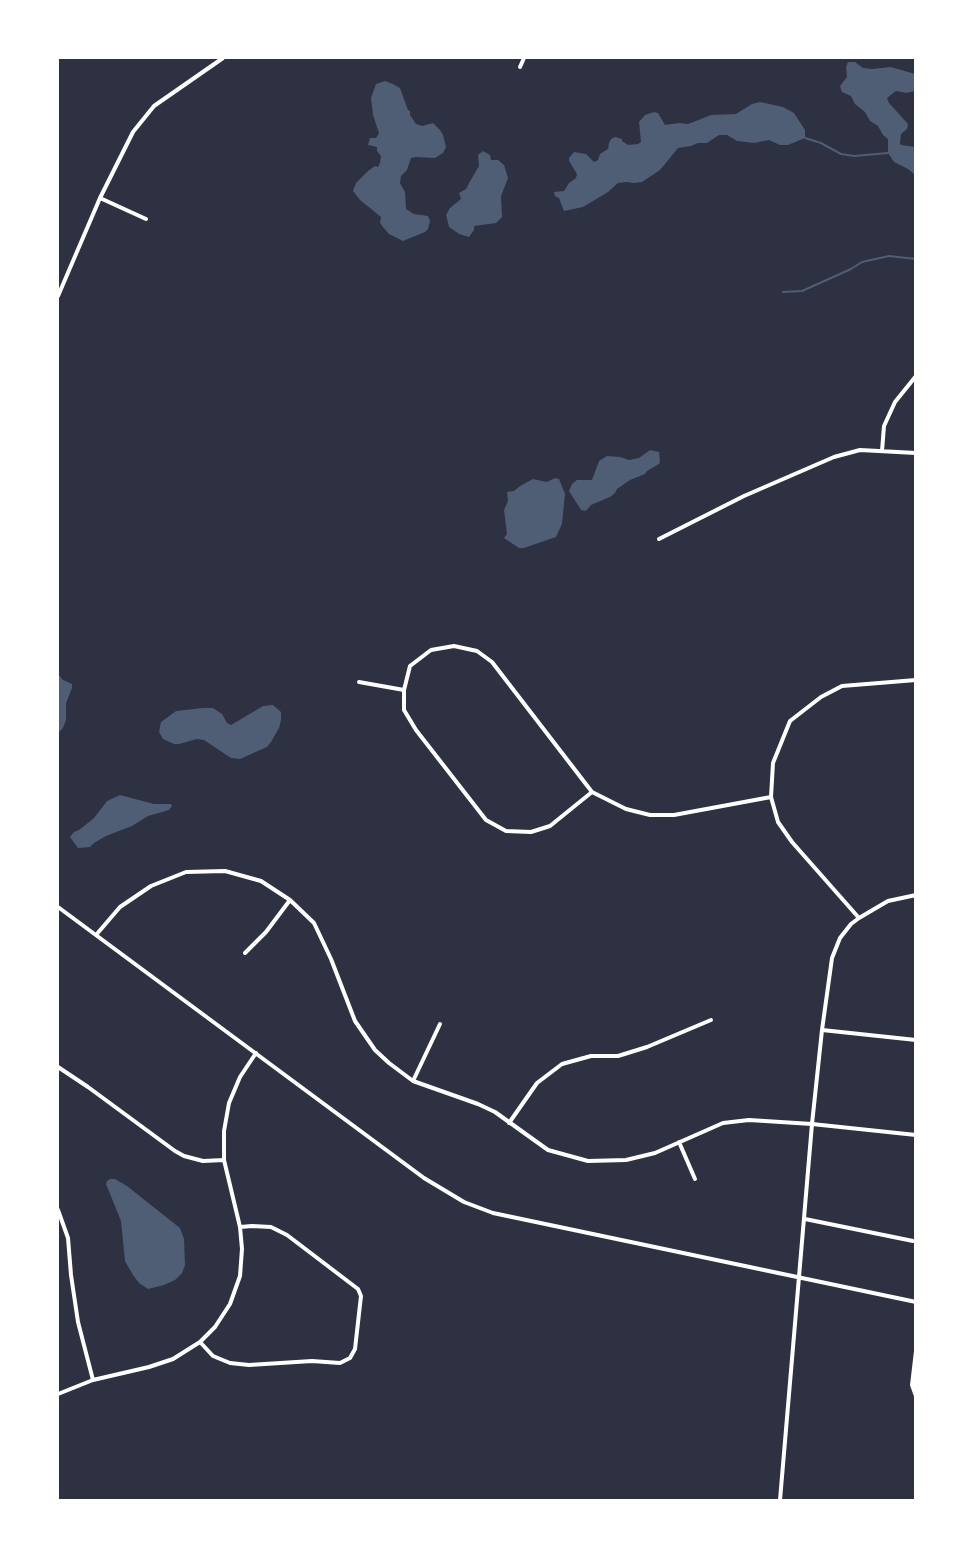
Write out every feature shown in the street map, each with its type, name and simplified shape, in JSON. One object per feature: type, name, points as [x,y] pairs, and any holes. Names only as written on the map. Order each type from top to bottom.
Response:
[{"type":"street","points":[[58,296],[100,198],[133,132],[154,106],[223,58]]},
{"type":"street","points":[[520,67],[524,58]]},
{"type":"street","points":[[100,198],[146,218]]},
{"type":"street","points":[[882,451],[884,426],[895,402],[916,376]]},
{"type":"street","points":[[658,539],[744,496],[834,457],[860,450],[916,453]]},
{"type":"street","points":[[592,792],[550,826],[531,832],[506,831],[486,820],[416,730],[404,710],[404,690],[410,666],[431,650],[454,646],[477,651],[492,662],[592,792],[626,809],[650,815],[674,815],[771,797]]},
{"type":"street","points":[[859,918],[792,842],[778,822],[771,797],[773,763],[790,721],[821,697],[842,686],[916,680]]},
{"type":"street","points":[[359,682],[404,690]]},
{"type":"street","points":[[96,935],[120,907],[151,886],[186,872],[225,870],[261,881],[290,900],[314,923],[331,959],[354,1021],[375,1050],[389,1063],[413,1081],[495,1112],[548,1150],[588,1161],[626,1160],[655,1153],[723,1123],[749,1120],[812,1124],[916,1135]]},
{"type":"street","points":[[780,1500],[812,1124],[832,958],[840,938],[851,924],[859,918],[888,901],[916,895]]},
{"type":"street","points":[[245,953],[266,932],[290,900]]},
{"type":"street","points":[[58,907],[424,1178],[464,1202],[494,1213],[916,1302]]},
{"type":"street","points":[[510,1123],[537,1083],[562,1064],[591,1056],[618,1056],[647,1047],[711,1020]]},
{"type":"street","points":[[413,1081],[440,1024]]},
{"type":"street","points":[[822,1030],[916,1040]]},
{"type":"street","points":[[58,1394],[93,1380],[173,1359],[200,1342],[215,1327],[230,1304],[240,1276],[242,1249],[240,1227],[224,1160],[224,1131],[229,1102],[240,1077],[256,1053]]},
{"type":"street","points":[[58,1067],[175,1151],[184,1156],[203,1161],[224,1160]]},
{"type":"street","points":[[679,1142],[695,1179]]},
{"type":"street","points":[[58,1210],[68,1238],[78,1322],[93,1380]]},
{"type":"street","points":[[805,1219],[913,1241]]},
{"type":"street","points":[[200,1342],[213,1356],[230,1363],[249,1365],[312,1361],[340,1363],[350,1358],[356,1349],[361,1296],[358,1289],[287,1235],[271,1227],[240,1227]]},
{"type":"street","points":[[916,1351],[912,1385],[916,1396]]},
{"type":"water","points":[[848,62],[855,62],[863,68],[891,67],[915,74],[915,91],[906,93],[896,91],[887,98],[889,103],[908,124],[907,129],[901,134],[900,144],[915,147],[915,175],[894,162],[888,153],[888,139],[883,135],[878,126],[870,121],[865,112],[855,104],[851,96],[842,92],[840,86],[847,77],[846,67]]},
{"type":"water","points":[[385,81],[400,88],[410,115],[416,124],[422,126],[433,123],[440,130],[446,147],[443,153],[435,158],[411,158],[407,170],[401,176],[400,183],[405,192],[406,209],[414,214],[428,216],[430,221],[425,232],[403,241],[389,234],[380,223],[381,217],[360,200],[353,191],[356,183],[368,171],[375,166],[378,167],[380,163],[381,156],[377,151],[377,147],[368,145],[370,138],[376,138],[379,133],[373,115],[371,98],[376,84]]},
{"type":"water","points":[[760,102],[783,107],[794,113],[805,130],[805,138],[788,145],[780,145],[769,140],[754,143],[737,141],[727,135],[719,135],[707,143],[698,143],[678,148],[660,170],[642,182],[618,183],[608,192],[583,207],[564,211],[559,198],[555,196],[554,192],[564,191],[569,183],[576,178],[577,174],[569,161],[574,152],[586,154],[594,162],[598,160],[600,154],[608,149],[611,139],[615,137],[622,139],[628,145],[638,144],[641,142],[639,122],[645,115],[654,112],[658,113],[665,125],[688,124],[711,115],[736,114],[752,104]]},
{"type":"water","points":[[483,151],[490,155],[491,160],[498,160],[504,165],[508,178],[501,196],[502,217],[496,223],[474,226],[474,230],[469,237],[459,234],[449,227],[446,215],[450,208],[461,199],[459,193],[466,189],[479,166],[478,155]]},
{"type":"water","points":[[650,450],[659,452],[659,464],[645,474],[630,480],[617,489],[610,497],[591,505],[586,511],[581,510],[569,491],[572,484],[577,480],[592,480],[599,461],[607,456],[629,460],[639,458]]},
{"type":"water","points":[[555,478],[559,479],[565,494],[562,524],[556,537],[524,548],[519,548],[504,538],[507,534],[504,510],[508,501],[507,492],[514,491],[533,479],[547,482]]},
{"type":"water","points":[[58,674],[63,680],[72,684],[72,688],[66,703],[66,720],[63,728],[58,733]]},
{"type":"water","points":[[273,705],[281,712],[281,720],[271,742],[267,747],[240,759],[231,758],[204,740],[197,739],[174,744],[163,739],[159,732],[161,722],[176,711],[213,708],[222,714],[227,723],[231,725],[263,706]]},
{"type":"water","points":[[120,795],[154,804],[171,804],[172,806],[169,810],[148,816],[132,826],[106,836],[90,847],[78,848],[70,837],[94,818],[107,801]]},
{"type":"water","points":[[110,1179],[115,1179],[127,1186],[180,1228],[184,1239],[185,1265],[182,1273],[175,1280],[148,1289],[139,1283],[133,1275],[125,1261],[121,1221],[106,1184]]},
{"type":"waterway","points":[[805,138],[821,143],[841,154],[854,156],[888,153]]},
{"type":"waterway","points":[[783,292],[802,291],[851,269],[862,262],[889,256],[916,259]]}]
